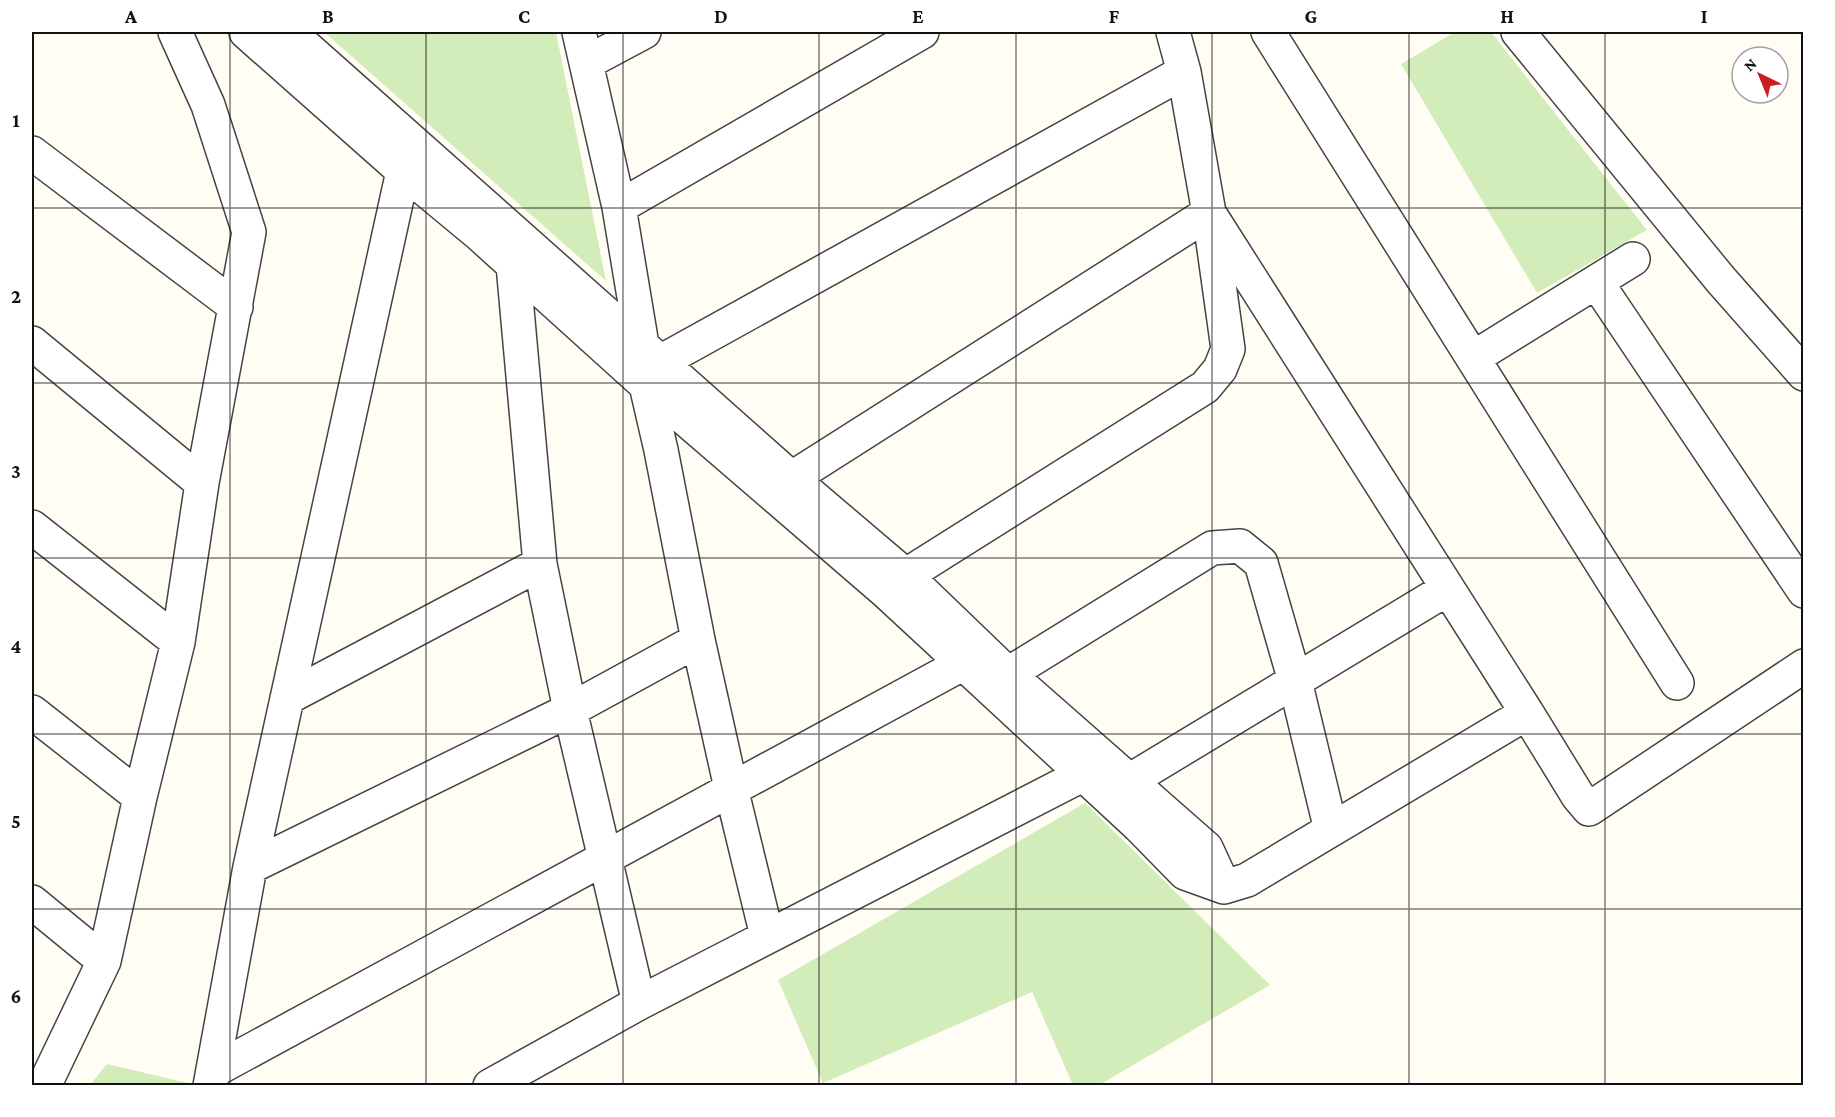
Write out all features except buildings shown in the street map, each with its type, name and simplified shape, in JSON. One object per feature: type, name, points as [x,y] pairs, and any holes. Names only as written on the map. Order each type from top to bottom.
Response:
[{"type":"street","points":[[44,1086],[104,961],[140,797],[178,642],[202,483],[249,232],[208,105],[175,32]]},
{"type":"street","points":[[246,32],[513,265],[650,364]]},
{"type":"street","points":[[289,32],[781,484],[895,583],[1008,674],[1206,848],[1224,887]]},
{"type":"street","points":[[579,32],[619,207],[650,364],[661,450],[698,640],[767,936]]},
{"type":"street","points":[[586,63],[644,32]]},
{"type":"street","points":[[619,207],[922,32]]},
{"type":"street","points":[[895,583],[1205,387],[1220,369],[1228,349],[1209,213],[1184,72],[1173,32]]},
{"type":"street","points":[[1268,32],[1677,683]]},
{"type":"street","points":[[1518,32],[1721,280],[1803,374]]},
{"type":"street","points":[[650,364],[1184,72]]},
{"type":"street","points":[[32,153],[236,307]]},
{"type":"street","points":[[211,1078],[250,867],[403,171]]},
{"type":"street","points":[[781,484],[1209,213]]},
{"type":"street","points":[[1209,213],[1578,796],[1589,809],[1803,666]]},
{"type":"street","points":[[1473,358],[1633,260]]},
{"type":"street","points":[[513,265],[540,564],[570,710],[639,1003]]},
{"type":"street","points":[[1597,282],[1803,591]]},
{"type":"street","points":[[32,343],[202,483]]},
{"type":"street","points":[[32,527],[178,642]]},
{"type":"street","points":[[1008,674],[1212,548],[1240,546],[1261,563],[1295,681],[1331,830]]},
{"type":"street","points":[[288,698],[540,564]]},
{"type":"street","points":[[895,583],[962,664],[1139,826],[1185,873],[1224,887],[1247,880],[1527,713]]},
{"type":"street","points":[[1129,781],[1447,589]]},
{"type":"street","points":[[250,867],[570,710],[698,640]]},
{"type":"street","points":[[211,1078],[604,856],[962,664]]},
{"type":"street","points":[[32,712],[140,797]]},
{"type":"street","points":[[490,1086],[639,1003],[1082,775]]},
{"type":"street","points":[[32,902],[104,961]]},
{"type":"street","points":[[32,1082],[36,1086]]},
{"type":"green space","points":[[324,32],[556,32],[606,281]]},
{"type":"green space","points":[[1455,32],[1491,32],[1647,230],[1537,293],[1401,64]]},
{"type":"green space","points":[[1085,803],[1270,985],[1099,1085],[1073,1085],[1032,992],[823,1083],[778,980]]},
{"type":"green space","points":[[107,1064],[192,1084],[192,1085],[90,1085]]}]
